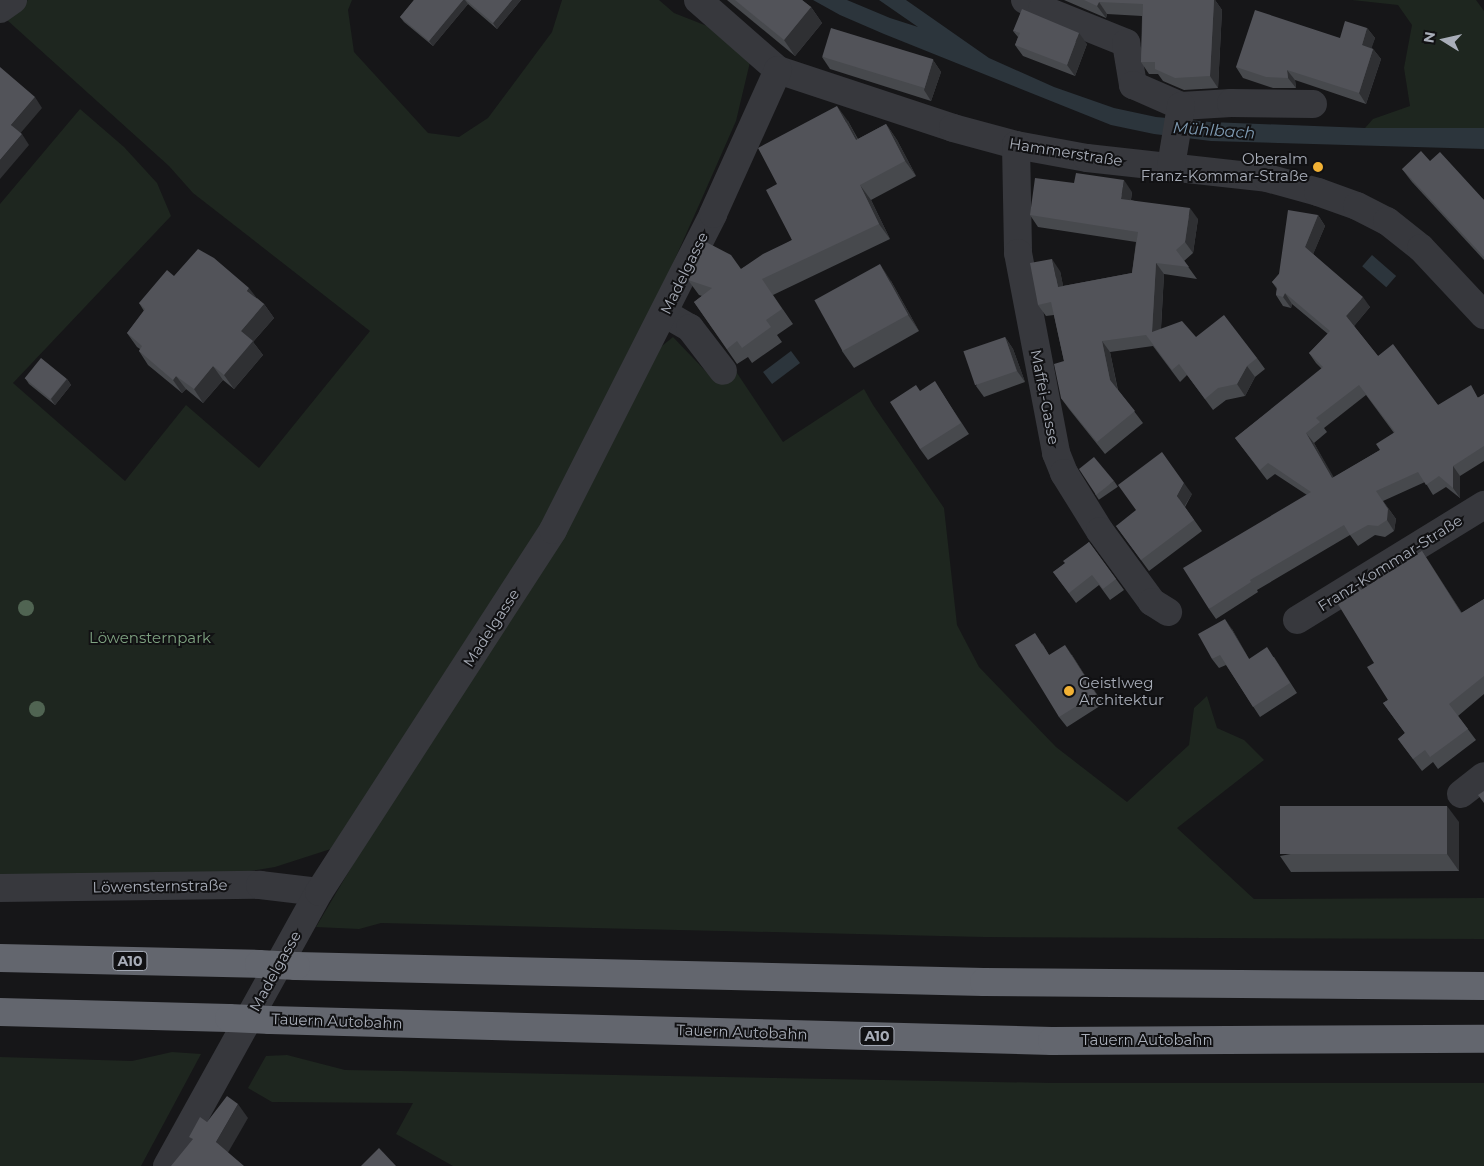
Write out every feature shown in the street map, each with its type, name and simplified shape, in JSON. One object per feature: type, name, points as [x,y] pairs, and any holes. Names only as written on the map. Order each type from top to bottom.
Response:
[{"type":"highway","name":"A10","points":[[0,958],[984,982],[1484,986]]},
{"type":"highway","name":"Tauern Autobahn","points":[[0,1012],[1052,1041],[1484,1039]]},
{"type":"street","name":"Hammerstraße","points":[[698,0],[778,70],[953,128],[1016,145],[1087,158],[1173,159],[1267,178],[1310,189],[1357,206],[1387,221],[1421,248],[1484,315]]},
{"type":"street","points":[[1025,0],[1042,9],[1126,43],[1133,85],[1180,112],[1231,103],[1313,104]]},
{"type":"street","name":"Madelgasse","points":[[167,1166],[319,892],[553,530],[714,214],[778,70]]},
{"type":"street","points":[[1173,159],[1180,112]]},
{"type":"street","name":"Maffei-Gasse","points":[[1016,145],[1018,253],[1056,453],[1068,481],[1100,531],[1152,602],[1168,612]]},
{"type":"street","points":[[664,313],[690,328],[723,371]]},
{"type":"street","name":"Franz-Kommar-Straße","points":[[1297,620],[1484,505]]},
{"type":"street","points":[[1461,794],[1484,776]]},
{"type":"street","name":"Löwensternstraße","points":[[0,888],[260,885],[319,892]]},
{"type":"green space","name":"Löwensternpark","points":[[28,0],[352,0],[348,10],[354,52],[428,133],[459,137],[488,118],[552,32],[562,0],[659,0],[674,13],[707,26],[750,62],[736,121],[699,205],[640,337],[546,523],[340,846],[275,867],[232,874],[0,877],[0,204],[80,109],[124,147],[157,183],[171,216],[13,383],[125,481],[186,405],[259,468],[370,331],[193,193],[169,166],[7,20]]},
{"type":"green space","points":[[1352,0],[1476,0],[1484,11],[1484,128],[1365,128],[1373,119],[1410,106],[1404,68],[1412,25],[1398,5]]},
{"type":"green space","points":[[673,337],[715,381],[733,367],[783,442],[864,389],[944,508],[957,625],[979,667],[1056,747],[1127,802],[1189,745],[1194,708],[1207,696],[1217,728],[1244,740],[1264,760],[1177,828],[1254,899],[1484,898],[1484,939],[984,937],[381,923],[359,929],[316,927],[657,350]]},
{"type":"green space","points":[[172,1052],[201,1054],[141,1166],[0,1166],[0,1057],[132,1061]]},
{"type":"green space","points":[[287,1055],[345,1070],[1051,1083],[1484,1083],[1484,1166],[453,1166],[396,1134],[413,1103],[272,1102],[248,1088],[266,1056]]},
{"type":"water","name":"Mühlbach","points":[[813,0],[847,0],[890,18],[918,27],[879,0],[906,0],[989,58],[1054,87],[1114,108],[1156,117],[1210,122],[1365,128],[1484,128],[1484,149],[1211,141],[1154,134],[1111,125],[884,34],[840,15]]},
{"type":"water","points":[[1372,255],[1396,276],[1386,287],[1362,266]]},
{"type":"water","points":[[791,351],[800,363],[772,384],[763,372]]},
{"type":"building","points":[[414,0],[463,0],[429,41],[400,17]]},
{"type":"building","points":[[466,0],[512,0],[493,23]]},
{"type":"building","points":[[735,0],[802,0],[811,7],[784,40]]},
{"type":"building","points":[[1084,0],[1214,0],[1210,76],[1175,78],[1155,69],[1155,62],[1141,62],[1143,4],[1099,2],[1097,6]]},
{"type":"building","points":[[1022,9],[1079,33],[1067,65],[1015,45],[1020,33],[1013,31]]},
{"type":"building","points":[[1255,10],[1340,38],[1345,21],[1367,28],[1362,45],[1373,49],[1359,93],[1287,70],[1288,78],[1266,77],[1236,67]]},
{"type":"building","points":[[831,28],[933,59],[925,88],[822,57]]},
{"type":"building","points":[[0,67],[35,97],[11,125],[22,134],[0,160]]},
{"type":"building","points":[[837,106],[856,140],[886,124],[905,161],[860,185],[879,224],[762,279],[782,309],[766,320],[771,327],[742,348],[737,341],[727,349],[694,302],[712,288],[688,280],[706,242],[731,255],[741,269],[763,254],[792,240],[766,190],[777,184],[758,148]]},
{"type":"building","points":[[1421,151],[1430,161],[1440,152],[1484,200],[1484,257],[1402,169]]},
{"type":"building","points":[[1076,173],[1124,180],[1121,199],[1190,208],[1185,242],[1176,250],[1189,267],[1156,263],[1152,332],[1182,321],[1196,337],[1224,315],[1257,358],[1247,366],[1237,384],[1218,388],[1205,399],[1179,364],[1172,370],[1146,335],[1102,341],[1110,380],[1135,411],[1097,442],[1061,398],[1054,364],[1064,361],[1051,302],[1038,305],[1030,263],[1052,259],[1058,287],[1132,273],[1138,232],[1030,215],[1035,178],[1074,183]]},
{"type":"building","points":[[1288,210],[1318,215],[1305,247],[1363,297],[1346,316],[1378,356],[1393,344],[1438,405],[1471,385],[1478,398],[1484,394],[1484,446],[1453,466],[1453,488],[1439,476],[1426,485],[1418,472],[1376,491],[1388,509],[1387,520],[1378,526],[1368,525],[1350,535],[1344,525],[1250,580],[1251,582],[1209,609],[1183,568],[1311,492],[1268,463],[1260,470],[1235,438],[1323,367],[1309,353],[1330,331],[1285,293],[1283,297],[1276,295],[1277,287],[1272,282],[1279,274]],"holes":[[[1359,385],[1395,432],[1376,444],[1380,450],[1332,478],[1306,433],[1320,422],[1316,418]]]},
{"type":"building","points":[[198,249],[214,258],[249,288],[247,291],[264,304],[241,331],[253,341],[224,375],[213,366],[194,389],[176,376],[173,380],[139,351],[142,346],[127,333],[145,309],[139,303],[167,270],[174,276]]},
{"type":"building","points":[[880,264],[908,315],[843,351],[814,300]]},
{"type":"building","points":[[1005,337],[1017,371],[975,385],[963,351]]},
{"type":"building","points":[[41,358],[67,379],[50,399],[25,378]]},
{"type":"building","points":[[935,381],[961,423],[920,449],[890,402],[916,385],[920,391]]},
{"type":"building","points":[[1162,452],[1184,483],[1177,496],[1194,520],[1141,560],[1116,526],[1136,510],[1118,485]]},
{"type":"building","points":[[1094,457],[1114,481],[1096,495],[1079,469]]},
{"type":"building","points":[[1089,542],[1116,579],[1103,589],[1092,575],[1069,593],[1053,572],[1065,563],[1063,561]]},
{"type":"building","points":[[1422,551],[1461,613],[1484,599],[1484,676],[1449,704],[1468,729],[1430,757],[1425,750],[1413,759],[1398,739],[1405,733],[1383,703],[1388,700],[1367,667],[1374,663],[1336,601],[1359,587],[1361,590]]},
{"type":"building","points":[[1225,619],[1249,659],[1267,647],[1290,683],[1253,707],[1220,655],[1212,659],[1198,634]]},
{"type":"building","name":"Geistlweg Architektur","points":[[1035,633],[1049,655],[1065,645],[1096,694],[1059,717],[1015,645]]},
{"type":"building","points":[[1484,791],[1484,803],[1478,795]]},
{"type":"building","points":[[1280,806],[1447,806],[1447,854],[1280,854]]},
{"type":"building","points":[[227,1096],[238,1104],[216,1142],[244,1166],[171,1166],[193,1139],[189,1137],[200,1117],[207,1122]]},
{"type":"building","points":[[379,1148],[396,1166],[361,1166]]},
{"type":"place","name":"Oberalm Franz-Kommar-Straße","points":[[1318,167]]},
{"type":"place","name":"Geistlweg Architektur","points":[[1069,691]]}]
